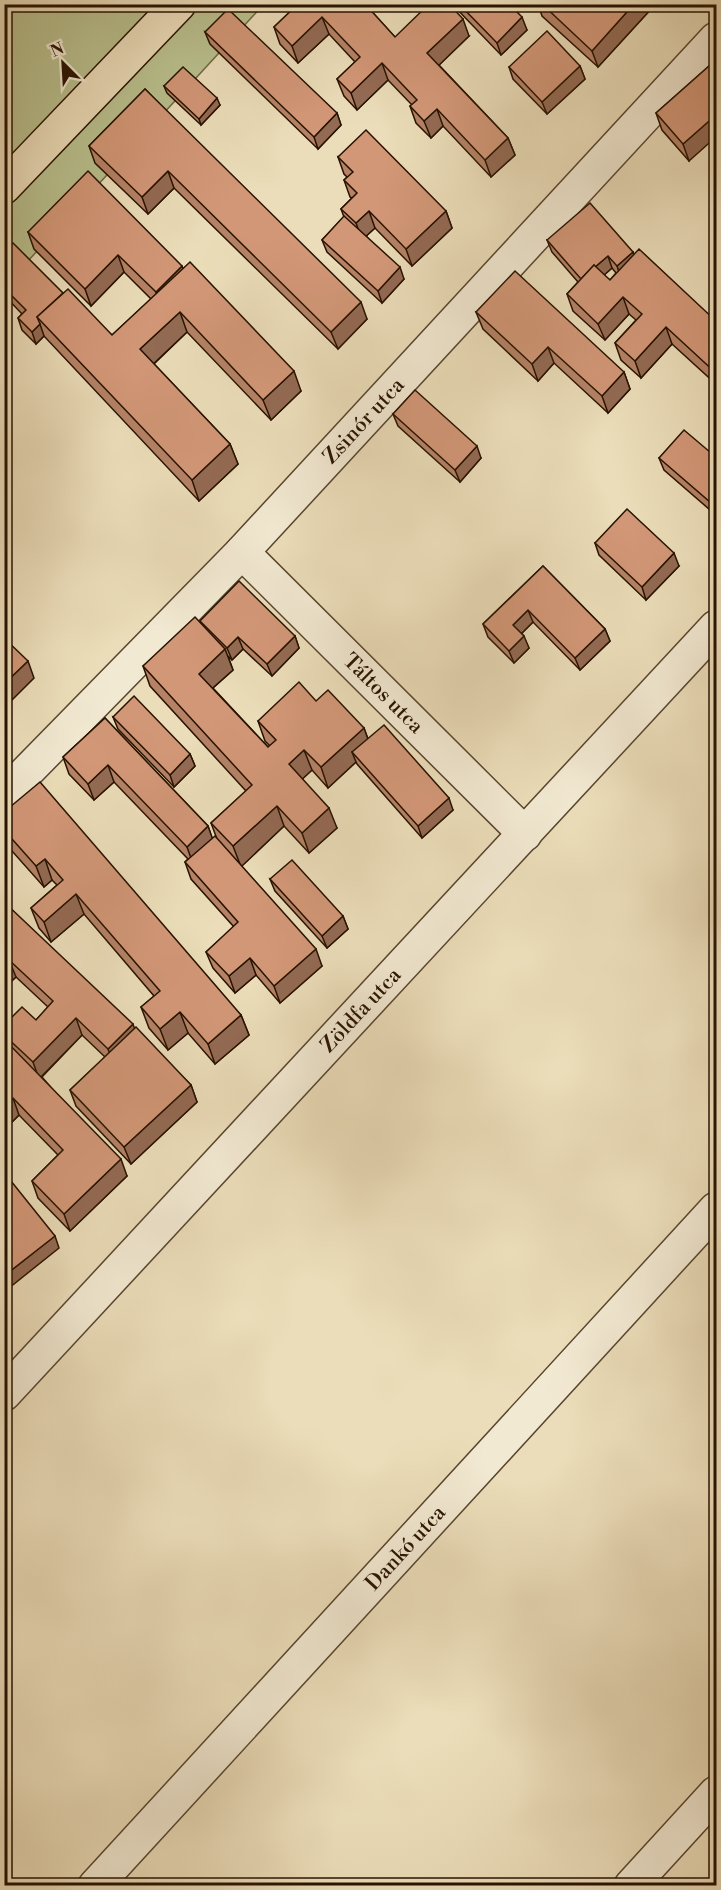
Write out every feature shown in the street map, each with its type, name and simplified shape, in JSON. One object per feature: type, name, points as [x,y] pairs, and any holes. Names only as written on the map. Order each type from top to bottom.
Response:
[{"type":"main road","points":[[4,187],[179,4]]},
{"type":"street","name":"Zsinór utca","points":[[4,795],[242,552],[717,39]]},
{"type":"street","name":"Táltos utca","points":[[242,552],[525,834]]},
{"type":"street","name":"Zöldfa utca","points":[[4,1394],[717,627]]},
{"type":"street","name":"Dankó utca","points":[[95,1886],[717,1209]]},
{"type":"street","points":[[631,1886],[717,1793]]},
{"type":"green space","points":[[5,5],[263,5],[5,286]]},
{"type":"building","points":[[298,4],[365,4],[395,37],[429,4],[449,4],[463,19],[427,53],[508,138],[485,160],[437,109],[424,121],[410,106],[417,100],[382,63],[351,93],[337,79],[360,57],[322,17],[292,46],[274,27]]},
{"type":"building","points":[[459,4],[509,4],[522,17],[497,43]]},
{"type":"building","points":[[542,4],[634,4],[592,51]]},
{"type":"building","points":[[228,9],[337,113],[314,137],[205,32]]},
{"type":"building","points":[[547,31],[580,66],[542,102],[509,67]]},
{"type":"building","points":[[717,59],[717,114],[683,144],[656,113]]},
{"type":"building","points":[[183,67],[217,98],[199,119],[164,86]]},
{"type":"building","points":[[145,89],[361,302],[331,332],[168,171],[142,197],[89,146]]},
{"type":"building","points":[[366,130],[446,211],[406,249],[369,211],[356,223],[341,209],[357,193],[344,180],[353,172],[338,157]]},
{"type":"building","points":[[88,171],[182,266],[156,292],[118,255],[85,289],[28,232]]},
{"type":"building","points":[[590,203],[633,252],[617,266],[608,256],[595,267],[594,265],[581,279],[547,240]]},
{"type":"building","points":[[344,216],[400,267],[378,291],[322,240]]},
{"type":"building","points":[[13,243],[63,293],[37,317],[40,324],[32,332],[18,318],[26,310],[4,288],[4,251]]},
{"type":"building","points":[[639,249],[717,322],[717,374],[666,327],[635,361],[615,343],[642,314],[623,297],[598,324],[567,294],[594,265],[610,280]]},
{"type":"building","points":[[190,262],[294,371],[263,400],[180,312],[140,349],[230,444],[192,480],[37,317],[68,289],[112,335]]},
{"type":"building","points":[[515,271],[624,372],[602,396],[548,347],[532,364],[476,312]]},
{"type":"building","points":[[415,390],[477,446],[455,470],[393,414]]},
{"type":"building","points":[[684,430],[717,458],[717,508],[659,458]]},
{"type":"building","points":[[627,509],[674,553],[642,587],[595,543]]},
{"type":"building","points":[[543,566],[605,629],[575,658],[528,610],[513,625],[524,636],[509,651],[483,624]]},
{"type":"building","points":[[239,581],[295,636],[267,664],[238,637],[227,648],[200,621]]},
{"type":"building","points":[[195,617],[225,649],[199,674],[268,747],[276,740],[258,721],[299,682],[316,701],[328,690],[364,728],[321,767],[304,750],[289,764],[329,808],[302,833],[277,806],[233,846],[211,823],[252,785],[143,666]]},
{"type":"building","points":[[4,638],[28,661],[4,684]]},
{"type":"building","points":[[134,696],[190,754],[170,775],[113,717]]},
{"type":"building","points":[[105,718],[208,826],[187,847],[108,765],[88,784],[63,757]]},
{"type":"building","points":[[384,725],[449,798],[418,826],[352,752]]},
{"type":"building","points":[[40,782],[241,1015],[208,1044],[180,1012],[160,1029],[141,1007],[160,991],[76,894],[44,922],[31,908],[63,880],[45,859],[36,866],[4,830],[4,812]]},
{"type":"building","points":[[215,836],[316,949],[274,986],[250,958],[229,976],[206,952],[238,922],[185,862]]},
{"type":"building","points":[[292,860],[343,916],[322,936],[270,879]]},
{"type":"building","points":[[4,902],[133,1024],[108,1049],[76,1018],[33,1062],[4,1035],[4,1025],[22,1007],[36,1020],[53,1001],[9,960],[4,965]]},
{"type":"building","points":[[136,1027],[191,1085],[124,1147],[70,1090]]},
{"type":"building","points":[[4,1039],[121,1159],[64,1214],[32,1181],[63,1150],[13,1098],[4,1107]]},
{"type":"building","points":[[7,1176],[55,1236],[4,1276],[4,1178]]}]
